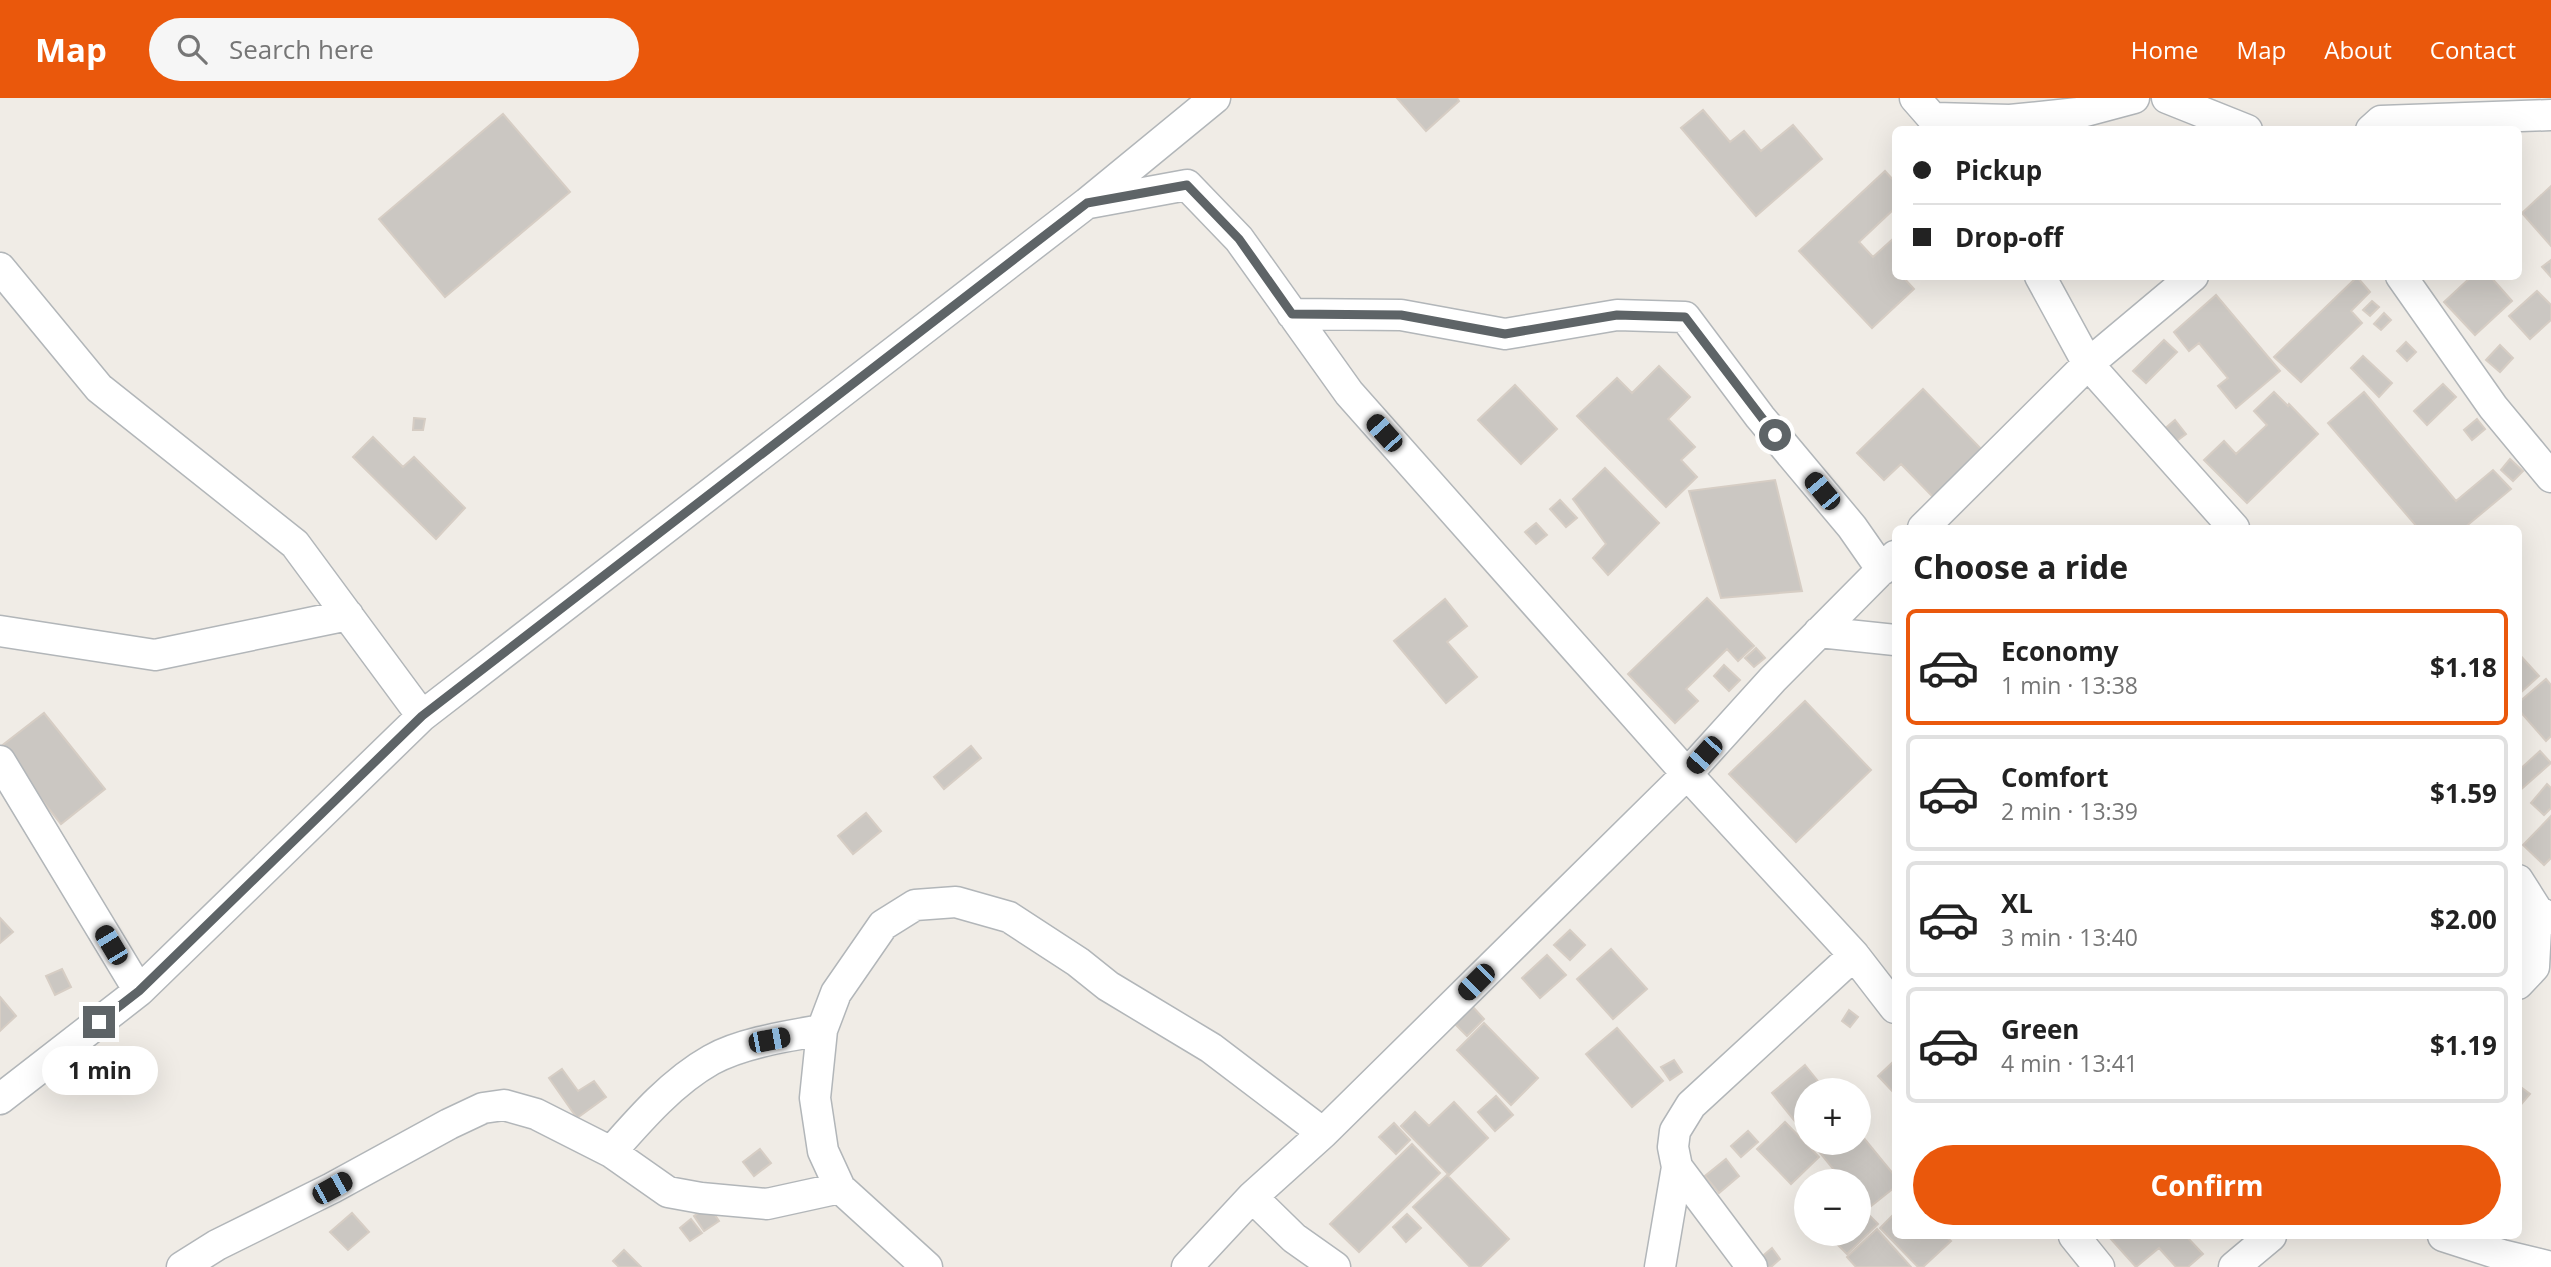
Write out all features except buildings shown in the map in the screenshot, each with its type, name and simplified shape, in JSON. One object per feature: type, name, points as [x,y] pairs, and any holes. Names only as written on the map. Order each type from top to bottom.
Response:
[{"type":"street","points":[[0,1099],[139,991],[422,716],[1087,203],[1214,98]]},
{"type":"street","points":[[1931,115],[2010,120],[2078,113],[2134,98]]},
{"type":"street","points":[[2167,98],[2238,126]]},
{"type":"street","points":[[2383,116],[2551,115]]},
{"type":"street","points":[[1087,203],[1187,185],[1239,239],[1349,393],[1687,774],[1854,955],[1892,1003]]},
{"type":"street","points":[[0,268],[99,388],[295,544],[422,716]]},
{"type":"street","points":[[2042,280],[2088,364],[2231,525]]},
{"type":"street","points":[[1926,525],[2088,364],[2188,280]]},
{"type":"street","points":[[2404,280],[2493,407],[2551,477]]},
{"type":"street","points":[[1186,1267],[1252,1197],[1323,1133],[1687,774],[1773,679],[1889,563],[1852,527],[1760,417],[1685,317],[1617,315],[1505,334],[1401,315],[1292,314]]},
{"type":"street","points":[[0,631],[155,654],[348,615]]},
{"type":"street","points":[[1819,632],[1892,640]]},
{"type":"street","points":[[0,761],[139,991]]},
{"type":"street","points":[[2522,885],[2544,915],[2534,967],[2522,980]]},
{"type":"street","points":[[927,1267],[840,1188],[823,1151],[815,1098],[822,1030],[836,993],[883,925],[915,905],[956,902],[1009,917],[1078,962],[1108,986],[1211,1048],[1323,1133]]},
{"type":"street","points":[[1660,1267],[1677,1167],[1673,1147],[1675,1131],[1691,1105],[1854,955]]},
{"type":"street","points":[[611,1152],[636,1123],[688,1075],[713,1059],[769,1040],[822,1030]]},
{"type":"street","points":[[182,1267],[217,1245],[483,1108],[504,1105],[536,1114],[611,1152],[668,1192],[701,1198],[768,1203],[840,1188]]},
{"type":"street","points":[[1677,1167],[1752,1267]]},
{"type":"street","points":[[1252,1197],[1294,1238],[1335,1267]]},
{"type":"street","points":[[2076,1239],[2099,1267]]},
{"type":"street","points":[[2234,1267],[2267,1239]]},
{"type":"street","points":[[2452,1239],[2551,1267]]},
{"type":"route","points":[[99,1022],[139,991],[422,716],[1087,203],[1187,185],[1239,239],[1292,314],[1401,315],[1505,334],[1617,315],[1685,317],[1775,435]]}]
